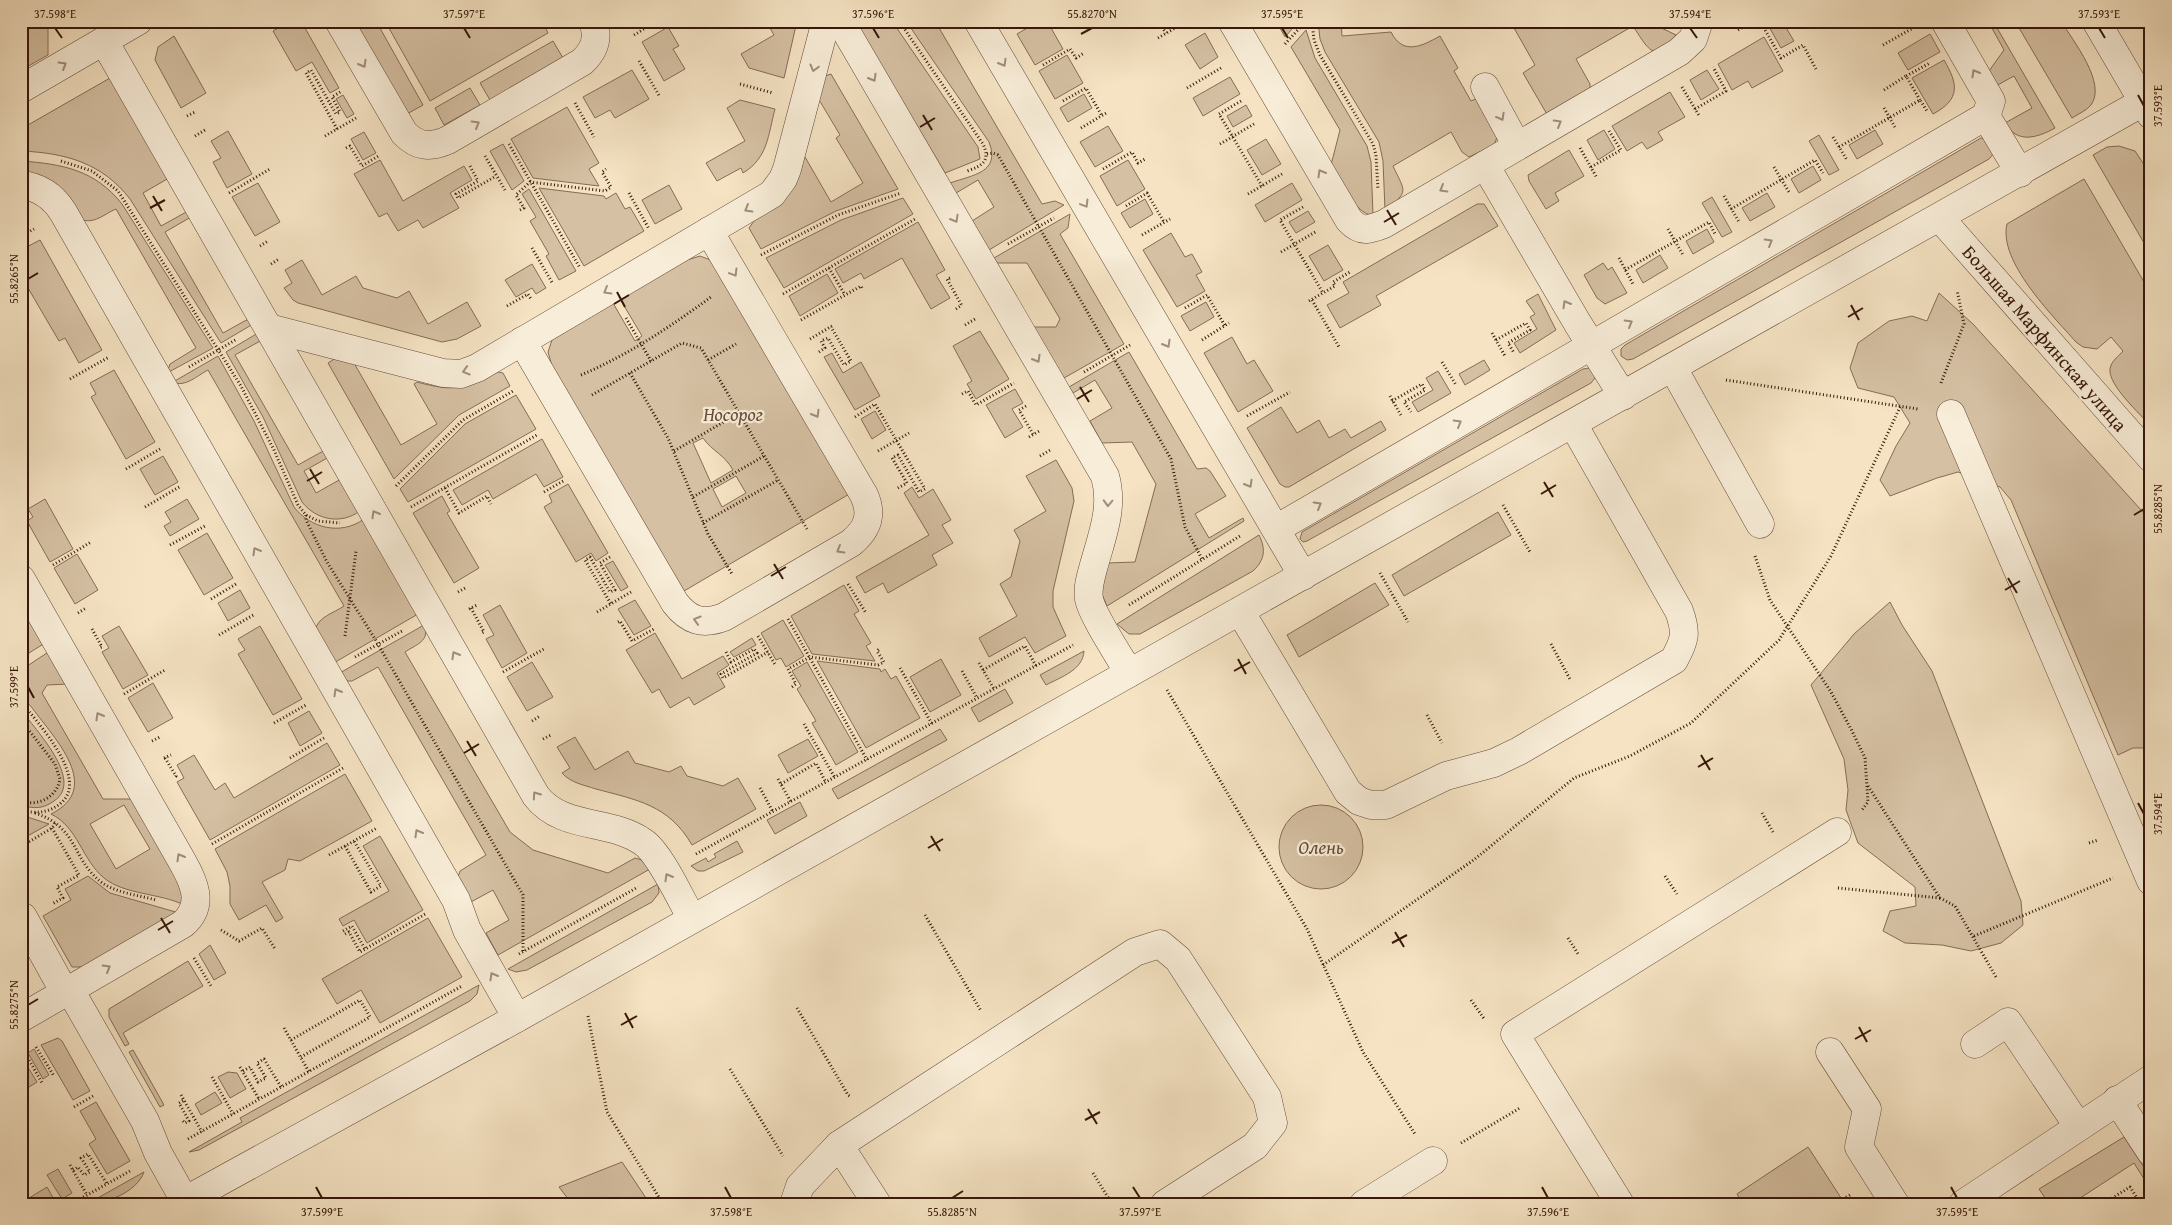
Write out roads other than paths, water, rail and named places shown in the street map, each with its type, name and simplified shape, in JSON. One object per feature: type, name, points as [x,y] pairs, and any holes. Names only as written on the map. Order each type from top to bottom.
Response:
[{"type":"street","points":[[21,89],[138,21]]},
{"type":"street","points":[[339,21],[404,133],[420,145],[434,145],[453,137],[582,62],[596,44],[596,29],[593,21]]},
{"type":"street","points":[[267,326],[454,374],[477,368],[772,194],[783,179],[826,21]]},
{"type":"street","points":[[840,21],[1098,462],[1108,489],[1107,518],[1091,576],[1089,597],[1095,612],[1140,667]]},
{"type":"street","points":[[978,21],[1303,576]]},
{"type":"street","points":[[1232,21],[1348,220],[1357,228],[1367,230],[1382,225],[1686,48],[1698,29],[1700,21]]},
{"type":"street","points":[[1276,529],[1986,116],[1991,101],[1945,21]]},
{"type":"street","points":[[23,917],[63,994],[146,1121],[158,1153],[190,1201],[1940,218],[2147,108],[2096,21]]},
{"type":"street","points":[[104,41],[267,326],[364,513],[432,614],[541,803],[560,816],[627,834],[644,842],[652,849],[692,919]]},
{"type":"street","points":[[1493,83],[1526,142]]},
{"type":"street","points":[[1986,116],[2020,174]]},
{"type":"street","points":[[1485,165],[1623,396]]},
{"type":"street","points":[[21,185],[41,190],[58,204],[160,384],[334,670],[372,752],[456,900],[467,930],[517,1018]]},
{"type":"street","name":"Большая Марфинская улица","points":[[1940,218],[2151,458]]},
{"type":"street","points":[[522,341],[680,609],[692,619],[712,622],[724,617],[851,543],[866,527],[869,515],[868,504],[710,232]]},
{"type":"street","points":[[1673,368],[1760,524]]},
{"type":"street","points":[[1951,414],[2147,873]]},
{"type":"street","points":[[1240,611],[1348,792],[1359,801],[1371,805],[1386,805],[1446,776],[1494,763],[1519,751],[1674,660],[1682,645],[1685,628],[1678,611],[1573,424]]},
{"type":"street","points":[[21,579],[182,861],[196,892],[188,920],[21,1018]]},
{"type":"street","points":[[1620,1204],[1515,1034],[1837,832]]},
{"type":"street","points":[[21,944],[63,994]]},
{"type":"street","points":[[797,1195],[839,1145],[1135,952],[1160,944],[1178,959],[1267,1098],[1273,1123],[1255,1146],[1165,1204]]},
{"type":"street","points":[[1975,1044],[2008,1022],[2078,1126]]},
{"type":"street","points":[[1830,1052],[1867,1109],[1859,1147],[1895,1204]]},
{"type":"street","points":[[1963,1204],[2151,1079]]},
{"type":"street","points":[[2117,1100],[2151,1152]]},
{"type":"street","points":[[839,1145],[877,1204]]},
{"type":"street","points":[[1364,1204],[1432,1161]]},
{"type":"park label","name":"Носорог","points":[[733,414]]},
{"type":"park label","name":"Олень","points":[[1321,847]]}]
